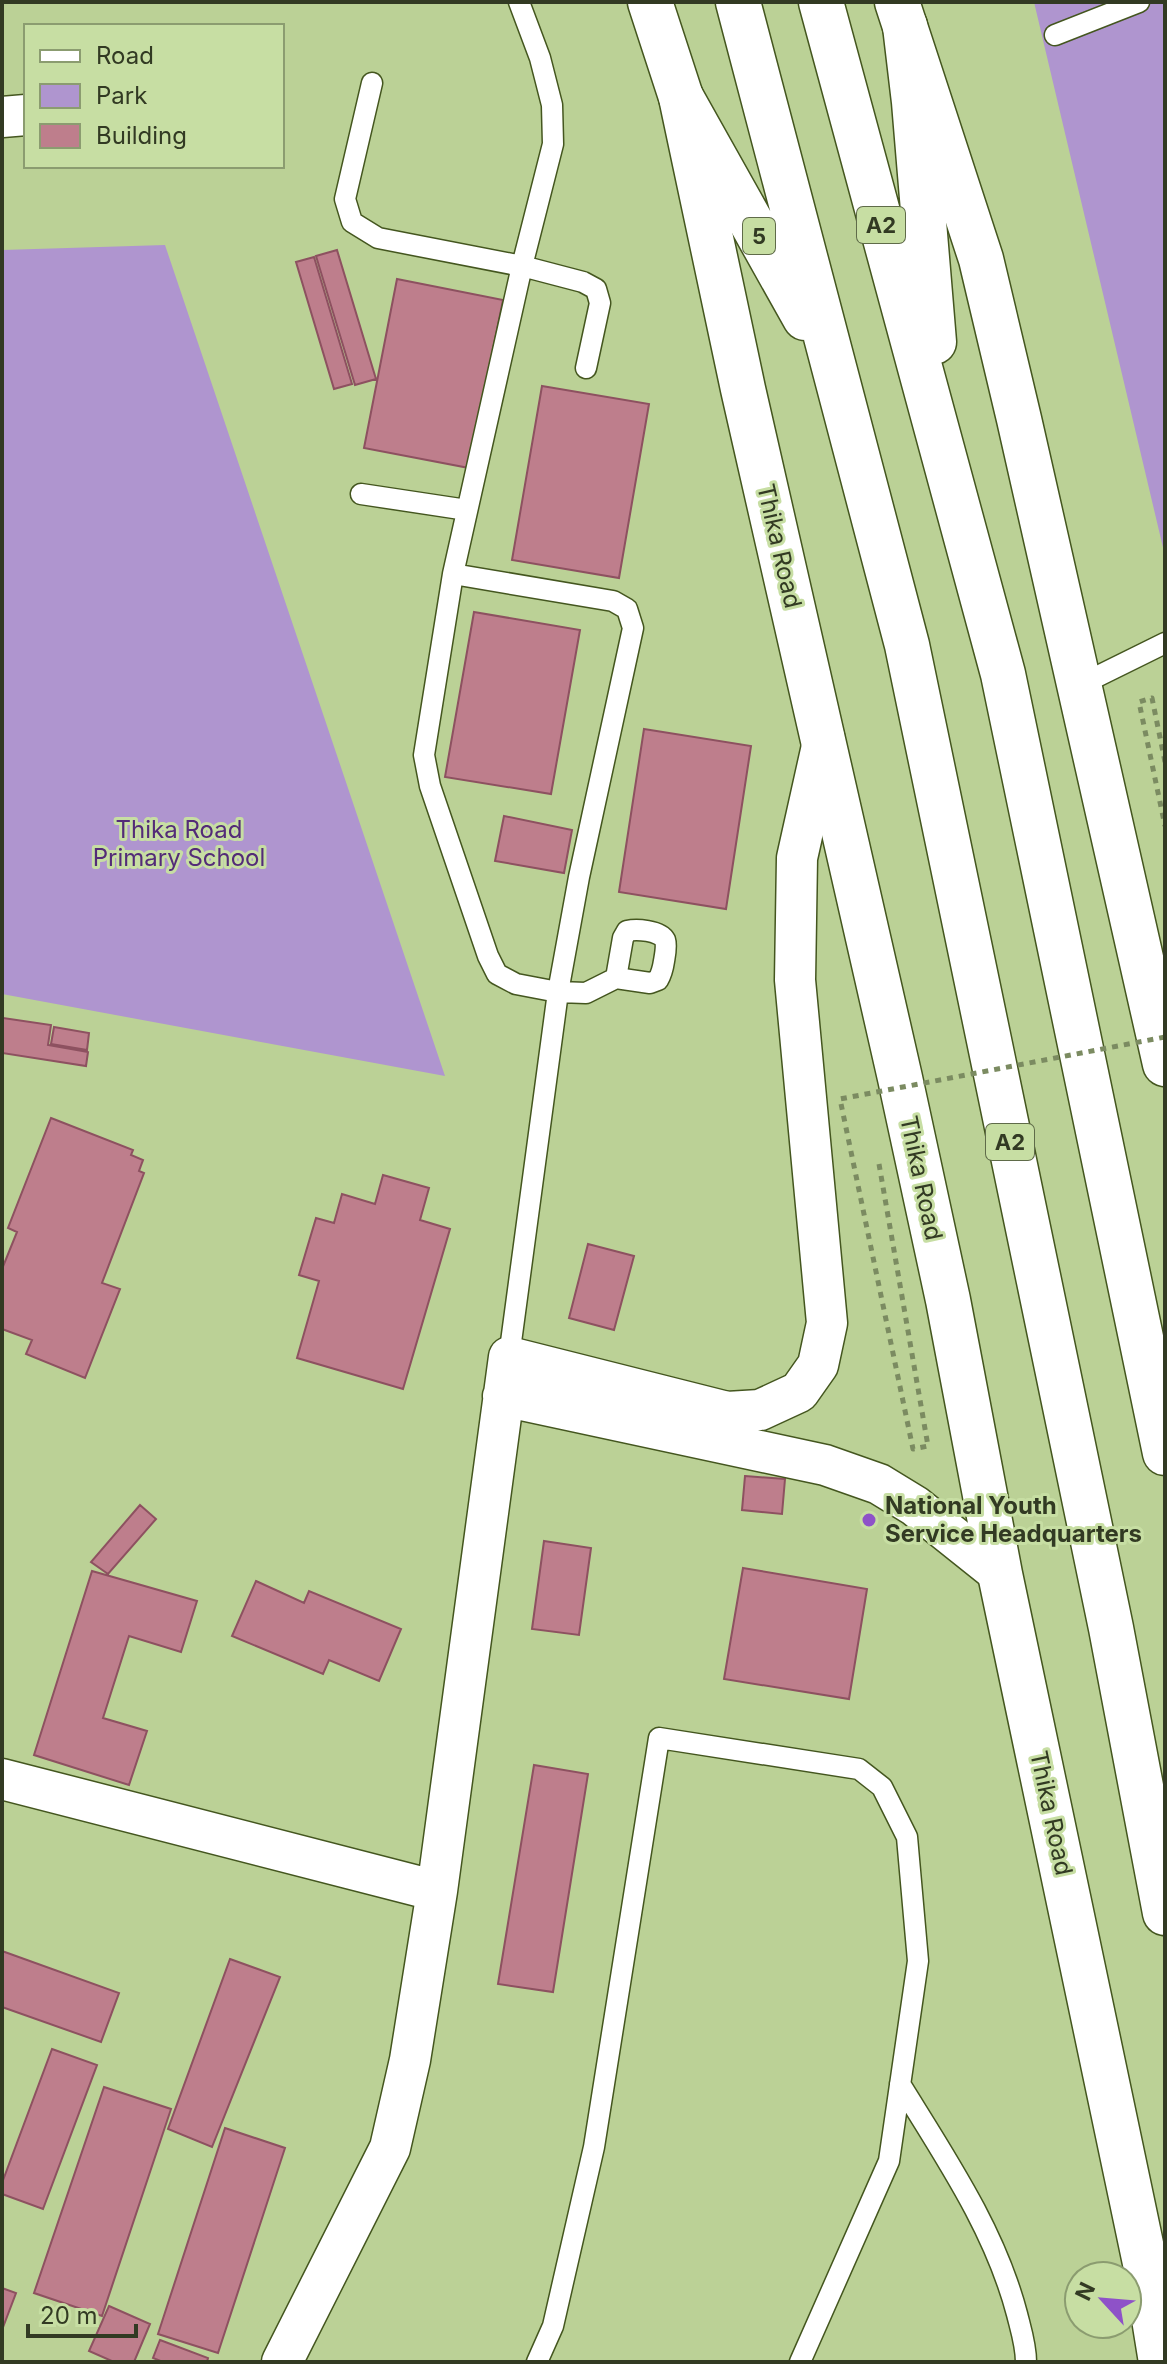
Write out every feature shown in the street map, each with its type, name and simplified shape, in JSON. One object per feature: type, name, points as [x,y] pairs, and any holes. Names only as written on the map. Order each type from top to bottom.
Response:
[{"type":"main road","name":"Thika Road","points":[[650,2],[681,97],[743,389],[824,737],[948,1300],[1000,1574],[1145,2263],[1161,2362]]},
{"type":"main road","name":"A2","points":[[738,2],[907,645],[1111,1628],[1165,1913]]},
{"type":"main road","name":"A2","points":[[821,2],[1003,674],[1165,1453]]},
{"type":"main road","points":[[901,14],[915,117],[942,447]]},
{"type":"main road","points":[[901,14],[981,259],[1165,1064]]},
{"type":"main road","name":"5","points":[[681,97],[837,376]]},
{"type":"street","points":[[2,117],[24,115]]},
{"type":"street","points":[[282,2362],[390,2148],[410,2060],[437,1891],[509,1357],[727,1412],[760,1410],[799,1392],[818,1365],[827,1323],[795,980],[797,858],[824,737]]},
{"type":"street","points":[[503,1396],[825,1465],[879,1484],[915,1506],[1000,1574]]},
{"type":"street","points":[[2,1779],[437,1891]]},
{"type":"lane","points":[[519,2],[540,58],[552,105],[553,144],[522,266],[453,574],[424,755],[430,786],[488,956],[497,974],[516,984],[558,992],[586,993],[616,978]]},
{"type":"lane","points":[[1055,35],[1139,2]]},
{"type":"lane","points":[[372,83],[345,199],[352,222],[378,238],[522,266],[583,282],[596,289],[600,303],[586,368]]},
{"type":"lane","points":[[361,494],[467,510]]},
{"type":"lane","points":[[453,574],[613,601],[627,609],[633,628],[579,877],[558,992],[509,1357]]},
{"type":"lane","points":[[1080,685],[1165,643]]},
{"type":"lane","points":[[537,2362],[553,2326],[594,2147],[659,1738],[859,1769],[882,1787],[907,1837],[918,1961],[889,2161],[800,2362]]},
{"type":"lane","points":[[900,2084],[971,2199],[1011,2290],[1026,2350],[1026,2362]]},
{"type":"path","points":[[1165,762],[1152,698],[1139,702],[1165,826]]},
{"type":"path","points":[[879,1164],[928,1446],[913,1449],[840,1099],[1165,1037]]},
{"type":"green space","points":[[1034,2],[1165,2],[1165,556]]},
{"type":"green space","name":"Thika Road Primary School","points":[[165,245],[445,1076],[2,994],[2,250]]},
{"type":"building","points":[[337,250],[376,379],[355,385],[316,256]]},
{"type":"building","points":[[314,257],[352,384],[334,389],[296,262]]},
{"type":"building","points":[[397,279],[503,300],[469,468],[364,448]]},
{"type":"building","points":[[542,386],[649,404],[619,578],[512,560]]},
{"type":"building","points":[[474,612],[580,630],[551,794],[445,777]]},
{"type":"building","points":[[644,729],[751,746],[726,909],[619,892]]},
{"type":"building","points":[[504,816],[572,830],[564,873],[495,861]]},
{"type":"building","points":[[3,1018],[51,1025],[48,1045],[88,1052],[86,1066],[2,1053]]},
{"type":"building","points":[[54,1027],[89,1033],[87,1050],[51,1044]]},
{"type":"building","points":[[51,1118],[133,1150],[131,1155],[143,1160],[139,1171],[144,1173],[102,1283],[120,1289],[85,1378],[26,1354],[32,1340],[2,1329],[2,1269],[17,1232],[8,1228]]},
{"type":"building","points":[[383,1175],[429,1188],[420,1220],[450,1229],[403,1389],[297,1358],[319,1281],[299,1275],[316,1218],[334,1223],[342,1194],[375,1204]]},
{"type":"building","points":[[588,1244],[634,1256],[614,1330],[569,1318]]},
{"type":"building","points":[[745,1476],[785,1479],[782,1514],[742,1510]]},
{"type":"building","points":[[140,1505],[156,1519],[108,1574],[91,1562]]},
{"type":"building","points":[[544,1541],[591,1548],[579,1635],[532,1629]]},
{"type":"building","points":[[743,1568],[867,1589],[849,1699],[724,1679]]},
{"type":"building","points":[[92,1571],[197,1601],[181,1652],[129,1636],[103,1718],[147,1731],[129,1785],[34,1755]]},
{"type":"building","points":[[256,1581],[304,1603],[309,1591],[401,1629],[379,1681],[329,1660],[323,1674],[232,1636]]},
{"type":"building","points":[[534,1765],[588,1774],[553,1992],[498,1984]]},
{"type":"building","points":[[2,1951],[119,1993],[101,2042],[2,2007]]},
{"type":"building","points":[[230,1959],[280,1977],[212,2147],[168,2129]]},
{"type":"building","points":[[52,2049],[97,2065],[43,2209],[2,2194],[2,2183]]},
{"type":"building","points":[[104,2087],[171,2109],[102,2316],[34,2293]]},
{"type":"building","points":[[225,2128],[285,2148],[218,2353],[158,2334]]},
{"type":"building","points":[[2,2288],[16,2293],[2,2330]]},
{"type":"building","points":[[109,2306],[150,2324],[134,2362],[114,2362],[89,2351]]},
{"type":"building","points":[[160,2340],[208,2358],[207,2362],[163,2362],[153,2358]]},
{"type":"place","name":"National Youth Service Headquarters","points":[[869,1520]]}]
